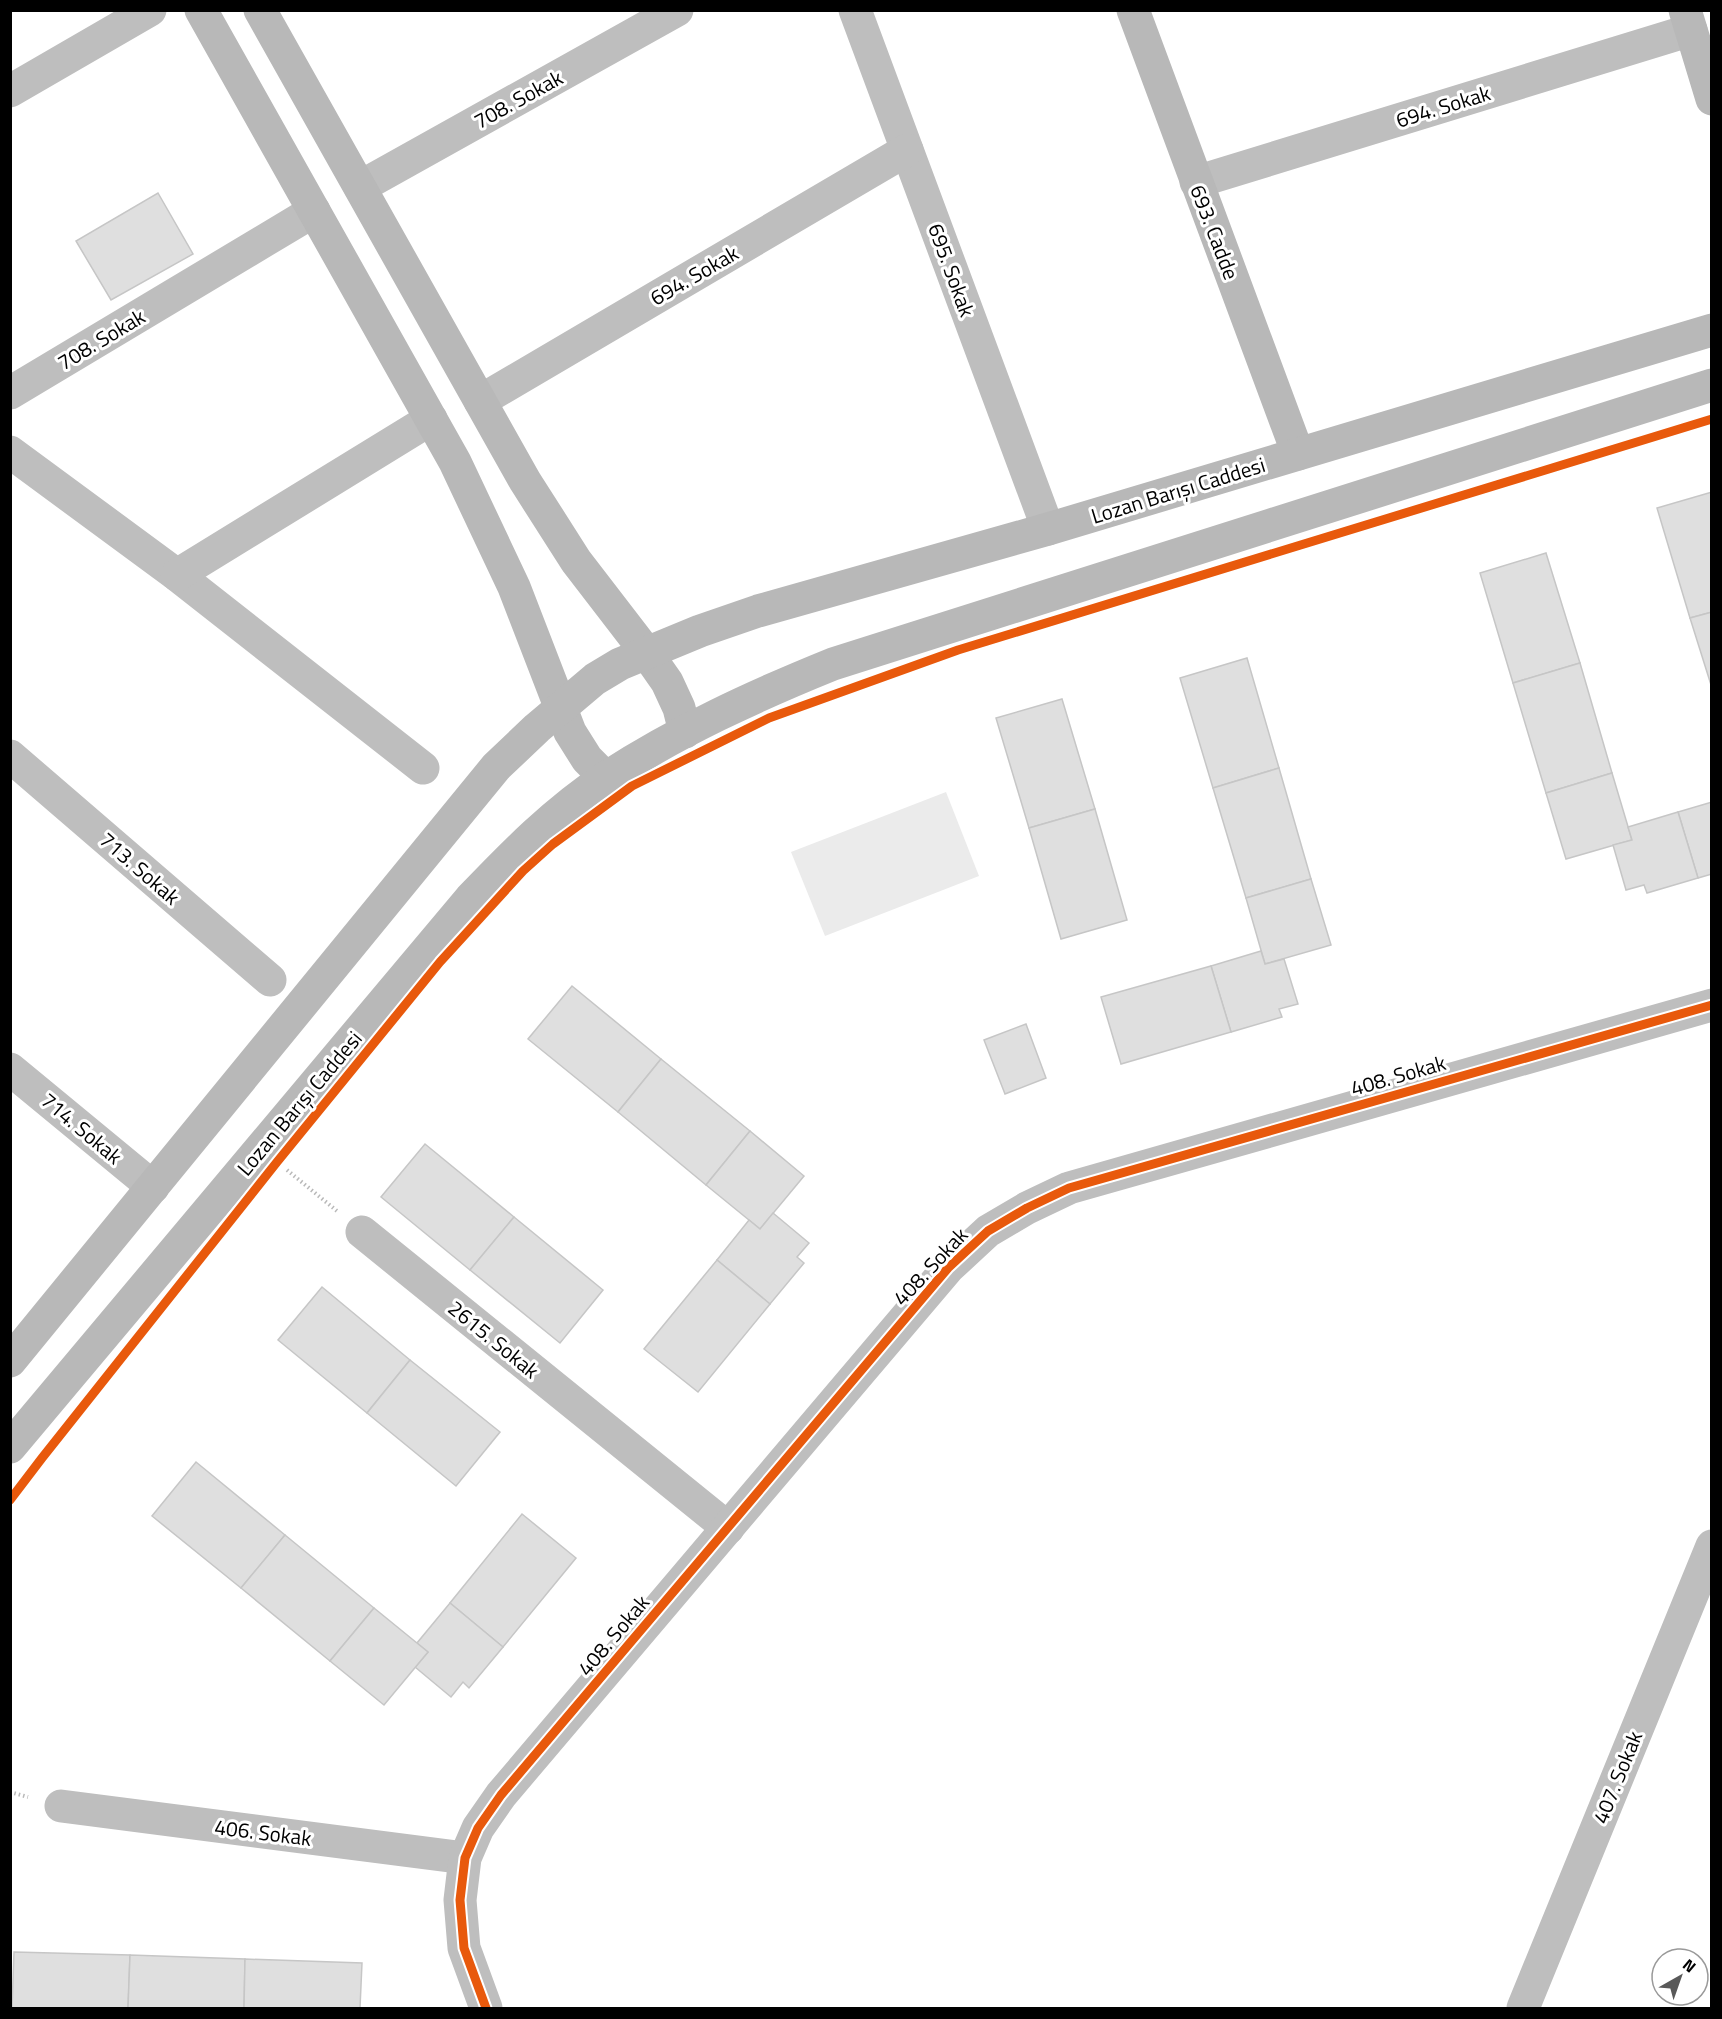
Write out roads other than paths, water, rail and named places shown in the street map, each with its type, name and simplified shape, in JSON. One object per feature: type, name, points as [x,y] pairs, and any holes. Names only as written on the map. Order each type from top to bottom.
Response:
[{"type":"main road","points":[[201,10],[455,462],[514,587],[570,732],[587,759],[606,778]]},
{"type":"main road","points":[[260,10],[525,481],[576,561],[667,682],[679,708],[685,732]]},
{"type":"main road","name":"693. Cadde","points":[[1133,10],[1298,454]]},
{"type":"main road","points":[[1688,20],[1712,99]]},
{"type":"main road","name":"Lozan Barışı Caddesi","points":[[10,1361],[496,767],[561,706],[595,679],[646,652],[758,611],[1048,529],[1712,330]]},
{"type":"main road","name":"Lozan Barışı Caddesi","points":[[10,1447],[470,899],[507,861],[560,813],[606,778],[685,732],[769,690],[832,664],[1712,385]]},
{"type":"street","points":[[10,91],[150,10]]},
{"type":"street","name":"708. Sokak","points":[[360,187],[677,10]]},
{"type":"street","name":"695. Sokak","points":[[855,10],[1048,529]]},
{"type":"street","name":"694. Sokak","points":[[1196,182],[1688,20]]},
{"type":"street","name":"694. Sokak","points":[[480,401],[907,150]]},
{"type":"street","name":"708. Sokak","points":[[10,393],[314,211]]},
{"type":"street","points":[[177,575],[431,419]]},
{"type":"street","points":[[10,452],[177,575],[423,768]]},
{"type":"street","name":"713. Sokak","points":[[10,756],[270,980]]},
{"type":"street","name":"408. Sokak","points":[[486,2008],[464,1948],[460,1900],[465,1858],[478,1828],[501,1795],[948,1268],[988,1231],[1027,1208],[1069,1188],[1712,1005]]},
{"type":"street","name":"714. Sokak","points":[[10,1069],[153,1187]]},
{"type":"street","name":"2615. Sokak","points":[[362,1232],[728,1528]]},
{"type":"street","name":"407. Sokak","points":[[1523,2008],[1712,1546]]},
{"type":"street","name":"406. Sokak","points":[[61,1806],[465,1858]]}]
